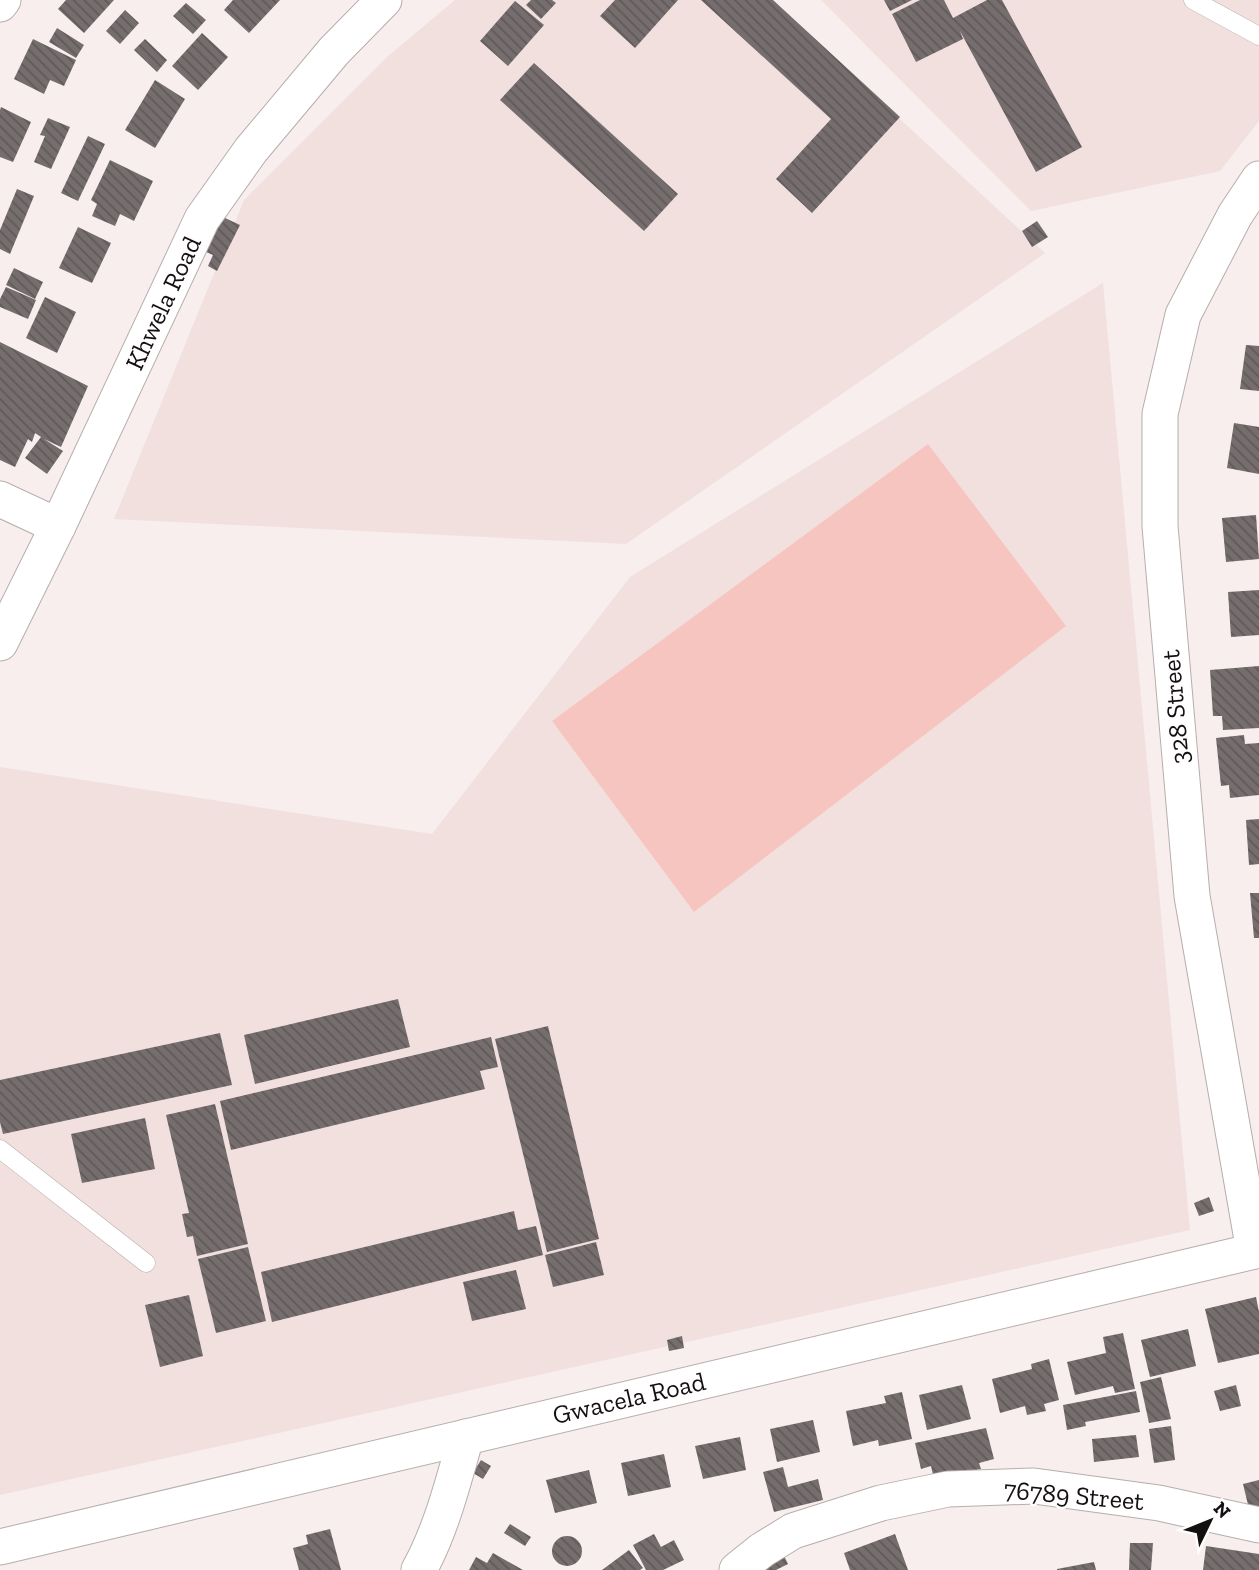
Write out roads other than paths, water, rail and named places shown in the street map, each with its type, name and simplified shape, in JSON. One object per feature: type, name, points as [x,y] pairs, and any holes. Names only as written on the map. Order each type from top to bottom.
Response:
[{"type":"street","name":"Khwela Road","points":[[0,643],[202,219],[251,150],[334,51],[384,0]]},
{"type":"street","name":"328 Street","points":[[1257,1251],[1192,897],[1160,526],[1160,414],[1183,315],[1235,215],[1259,179]]},
{"type":"street","points":[[0,499],[58,526]]},
{"type":"street","name":"Gwacela Road","points":[[0,1547],[1257,1251]]},
{"type":"street","points":[[419,1570],[447,1504],[466,1437]]},
{"type":"street","name":"76789 Street","points":[[737,1570],[762,1550],[793,1531],[881,1503],[948,1489],[1034,1486],[1159,1503],[1259,1525]]},
{"type":"lane","points":[[1193,0],[1259,36]]},
{"type":"lane","points":[[0,1149],[146,1263]]}]
